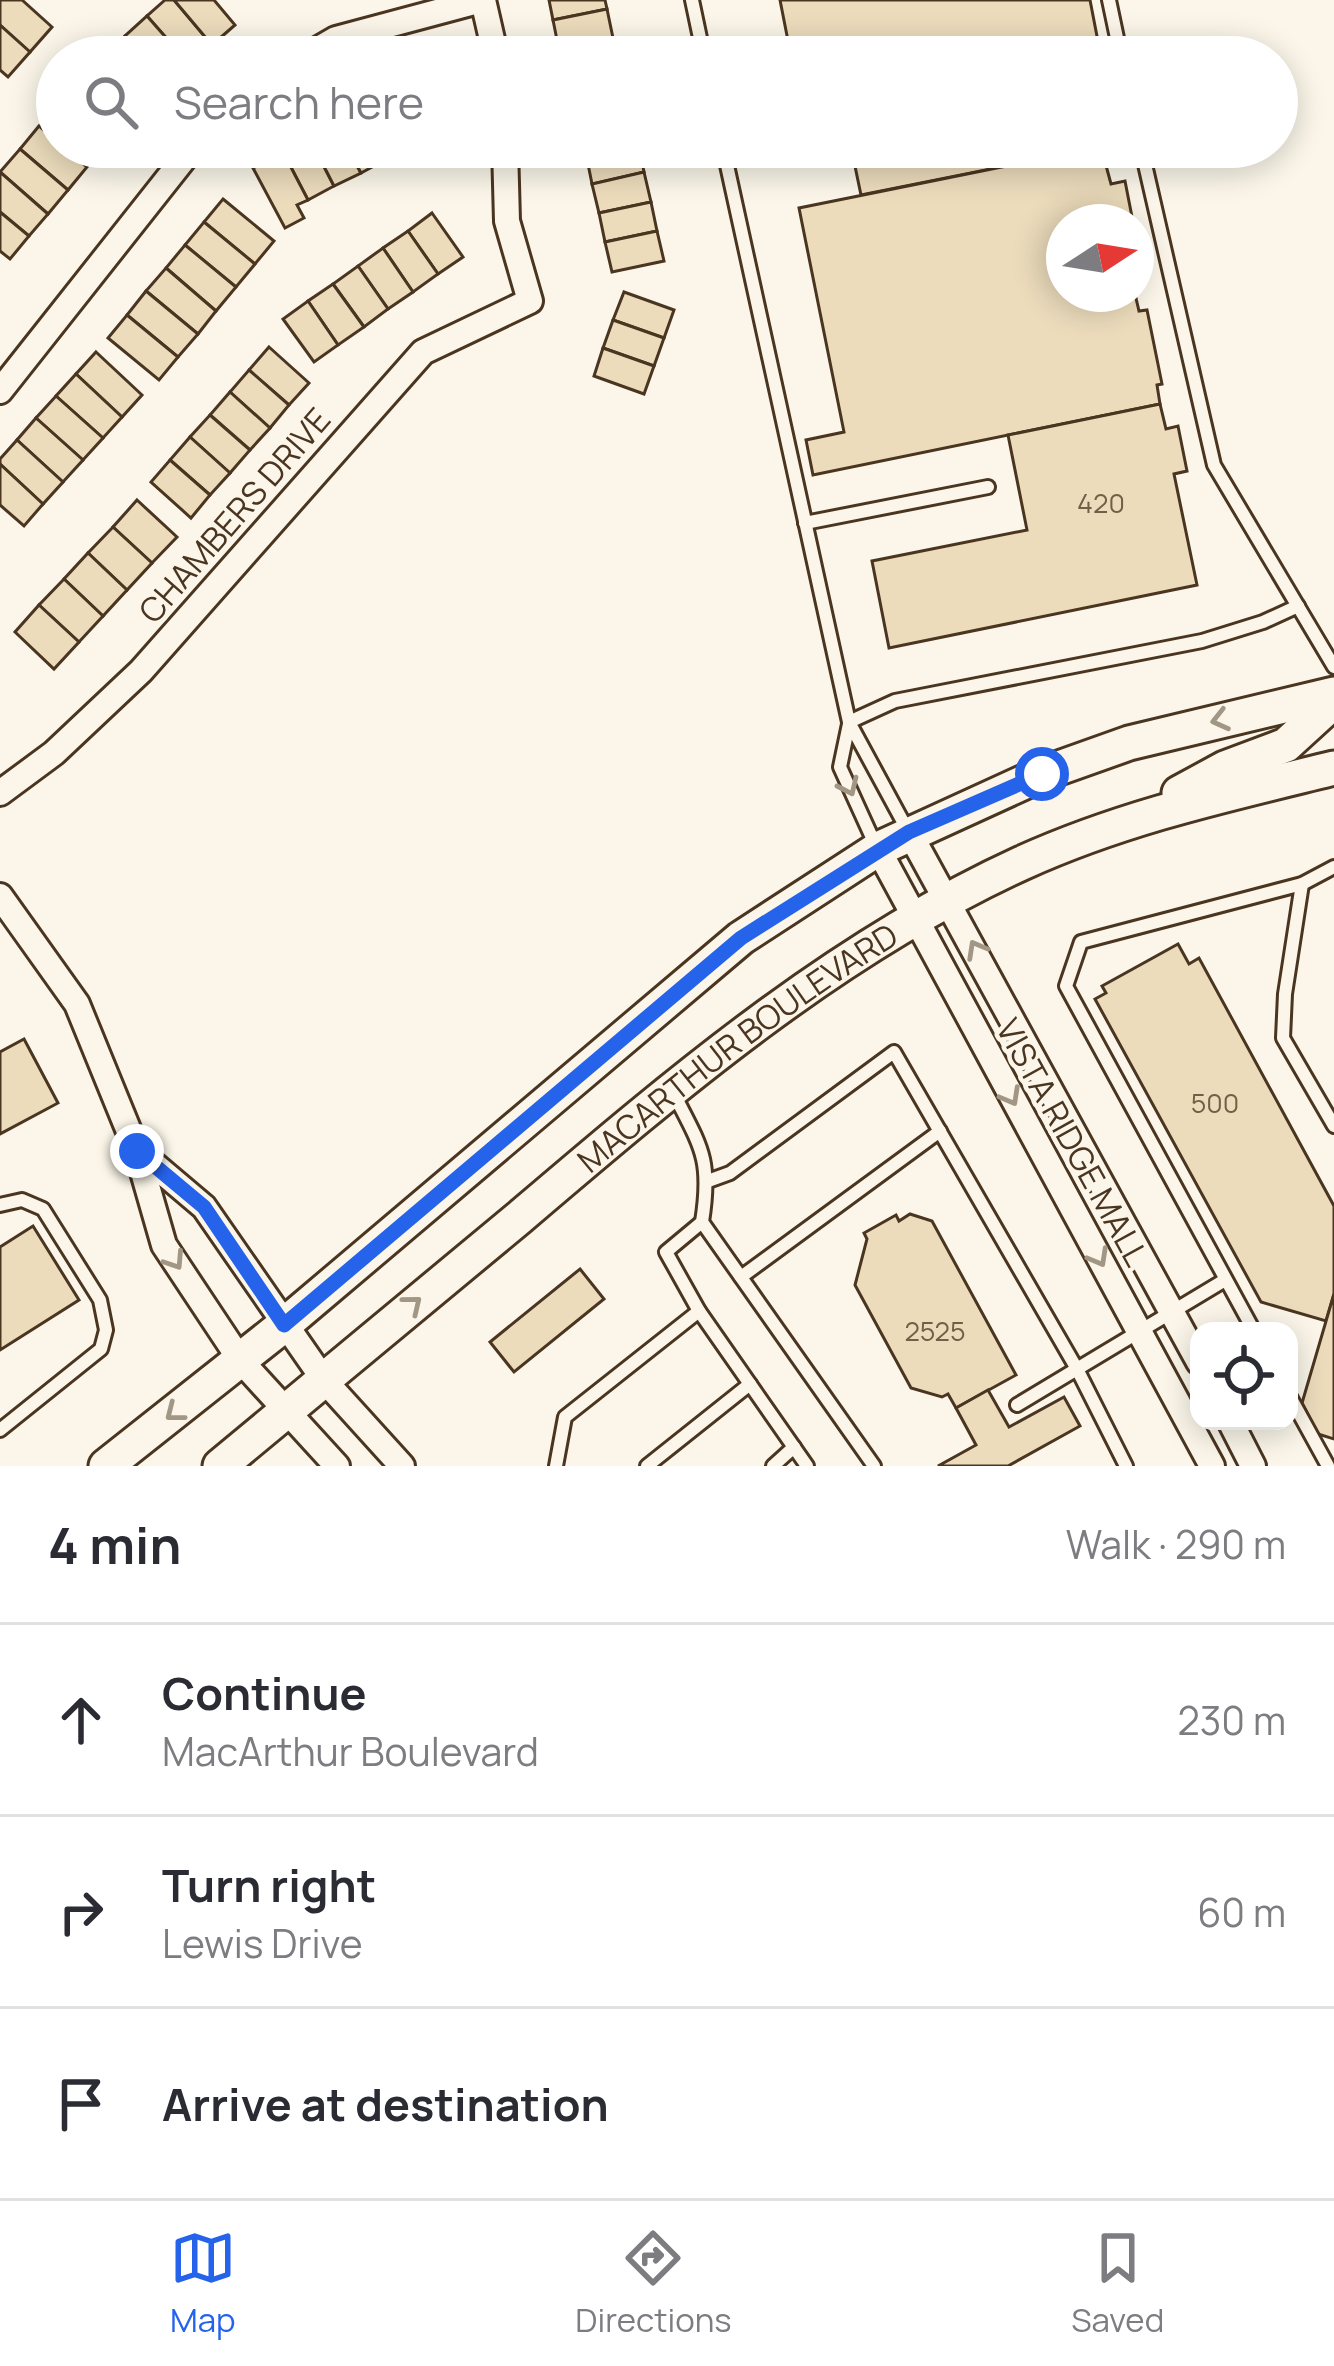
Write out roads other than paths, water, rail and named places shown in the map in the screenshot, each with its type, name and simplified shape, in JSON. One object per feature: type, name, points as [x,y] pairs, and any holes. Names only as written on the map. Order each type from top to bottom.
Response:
[{"type":"main road","points":[[1130,819],[1225,768],[1286,745],[1334,698]]},
{"type":"main road","name":"MACARTHUR BOULEVARD","points":[[106,1466],[242,1361],[741,938],[878,849],[1042,774],[1129,743],[1334,698]]},
{"type":"main road","name":"MACARTHUR BOULEVARD","points":[[220,1466],[671,1088],[800,990],[950,900],[1022,863],[1130,819],[1334,768]]},
{"type":"street","points":[[351,36],[482,0],[491,36]]},
{"type":"street","points":[[0,391],[176,168]]},
{"type":"street","name":"CHAMBERS DRIVE","points":[[0,793],[54,753],[141,671],[422,352],[530,301],[507,221],[506,168]]},
{"type":"street","name":"VISTA RIDGE MALL","points":[[909,832],[1190,1345]]},
{"type":"street","name":"VISTA RIDGE MALL","points":[[878,849],[1212,1466]]},
{"type":"street","points":[[0,896],[77,1004],[137,1151],[164,1245],[242,1361],[337,1466]]},
{"type":"street","points":[[137,1151],[204,1207],[324,1380],[401,1466]]},
{"type":"street","points":[[1235,1430],[1253,1466]]},
{"type":"lane","points":[[692,0],[700,36]]},
{"type":"lane","points":[[1109,0],[1117,36]]},
{"type":"lane","points":[[728,168],[850,722],[909,832]]},
{"type":"lane","points":[[1146,168],[1214,464],[1334,667]]},
{"type":"lane","points":[[805,523],[988,487]]},
{"type":"lane","points":[[850,722],[895,701],[1202,641],[1298,606]]},
{"type":"lane","points":[[850,722],[840,767],[878,849]]},
{"type":"lane","points":[[1249,1322],[1066,986],[1081,942],[1302,884],[1334,867]]},
{"type":"lane","points":[[1302,884],[1283,1038],[1334,1126]]},
{"type":"lane","points":[[708,1181],[730,1173],[894,1052],[1077,1369],[1126,1466]]},
{"type":"lane","points":[[671,1088],[704,1154],[708,1181],[701,1222],[666,1252],[699,1311],[807,1466]]},
{"type":"lane","points":[[741,1277],[940,1131]]},
{"type":"lane","points":[[0,1204],[22,1200],[43,1208],[100,1300],[106,1330],[100,1349],[0,1430]]},
{"type":"lane","points":[[701,1222],[874,1466]]},
{"type":"lane","points":[[1017,1405],[1225,1280]]},
{"type":"lane","points":[[556,1466],[565,1417],[699,1311]]},
{"type":"lane","points":[[646,1466],[750,1384]]},
{"type":"lane","points":[[1298,1411],[1328,1466]]},
{"type":"lane","points":[[773,1466],[794,1448]]}]
